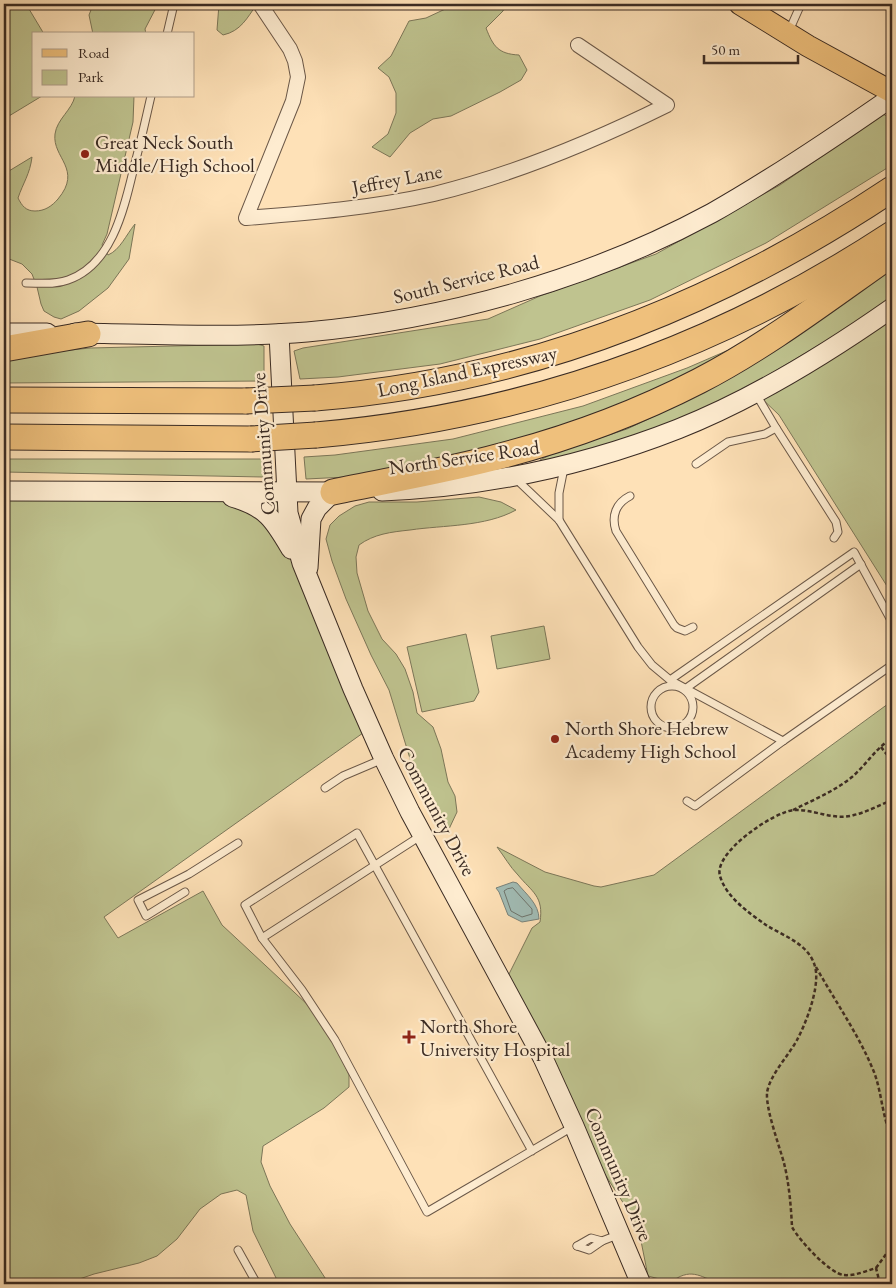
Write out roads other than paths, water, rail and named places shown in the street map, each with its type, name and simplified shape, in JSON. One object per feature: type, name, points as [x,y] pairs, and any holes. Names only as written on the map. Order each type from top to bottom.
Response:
[{"type":"highway","name":"Long Island Expressway","points":[[4,400],[246,401],[315,398],[374,392],[466,376],[518,364],[596,340],[680,307],[818,236],[892,189]]},
{"type":"highway","name":"Long Island Expressway","points":[[4,437],[251,439],[381,429],[462,415],[523,400],[602,376],[686,345],[729,326],[808,284],[892,234]]},
{"type":"highway","points":[[333,492],[510,454],[602,423],[650,404],[699,381],[737,359],[892,254]]},
{"type":"highway","points":[[4,349],[88,334]]},
{"type":"main road","points":[[740,4],[787,34],[892,92]]},
{"type":"main road","name":"South Service Road","points":[[4,333],[279,334],[361,326],[435,313],[518,292],[606,262],[689,225],[750,191],[796,162],[892,97]]},
{"type":"main road","name":"North Service Road","points":[[4,491],[333,492],[418,489],[514,476],[564,465],[628,447],[679,429],[756,393],[825,354],[892,308]]},
{"type":"main road","name":"Community Drive","points":[[279,334],[288,513],[307,576],[384,759],[422,834],[522,1016],[574,1126],[641,1284]]},
{"type":"main road","points":[[212,492],[247,502],[265,512],[276,524],[307,576]]},
{"type":"main road","points":[[307,576],[311,519],[317,508],[333,492]]},
{"type":"street","name":"Jeffrey Lane","points":[[260,4],[290,49],[295,61],[298,77],[293,101],[246,218],[357,208],[461,187],[571,150],[667,105],[578,46]]},
{"type":"lane","points":[[167,32],[174,4]]},
{"type":"lane","points":[[787,34],[801,4]]},
{"type":"lane","points":[[26,283],[54,283],[68,280],[85,271],[103,252],[119,220],[127,196],[151,98]]},
{"type":"lane","points":[[756,393],[836,522],[838,532],[834,538]]},
{"type":"lane","points":[[696,464],[728,442],[765,434],[776,428]]},
{"type":"lane","points":[[559,520],[558,493],[564,465]]},
{"type":"lane","points":[[514,476],[559,520],[638,648],[652,665],[670,680],[685,689],[783,742]]},
{"type":"lane","points":[[630,496],[621,502],[615,511],[614,522],[616,532],[674,625],[685,630],[693,627]]},
{"type":"lane","points":[[670,680],[854,552],[892,622]]},
{"type":"lane","points":[[685,689],[861,564]]},
{"type":"lane","points":[[687,801],[695,806],[892,665]]},
{"type":"lane","points":[[672,685],[685,689],[693,700],[694,707],[689,720],[684,725],[670,728],[656,722],[651,708],[652,700],[659,689],[672,685]]},
{"type":"lane","points":[[325,788],[343,776],[384,759]]},
{"type":"lane","points":[[532,1151],[357,833],[244,905],[262,938],[302,990],[335,1040],[427,1212],[532,1151],[574,1126]]},
{"type":"lane","points":[[262,938],[422,834]]},
{"type":"lane","points":[[185,892],[146,916],[138,900],[189,874],[238,843]]},
{"type":"lane","points":[[602,1241],[620,1234]]},
{"type":"lane","points":[[238,1250],[257,1284]]},
{"type":"water","points":[[513,882],[517,883],[531,900],[537,909],[539,919],[522,922],[508,915],[496,888]]},
{"type":"place","name":"Great Neck South Middle/High School","points":[[85,154]]},
{"type":"place","name":"North Shore Hebrew Academy High School","points":[[555,739]]},
{"type":"place","name":"North Shore University Hospital","points":[[409,1037]]}]
